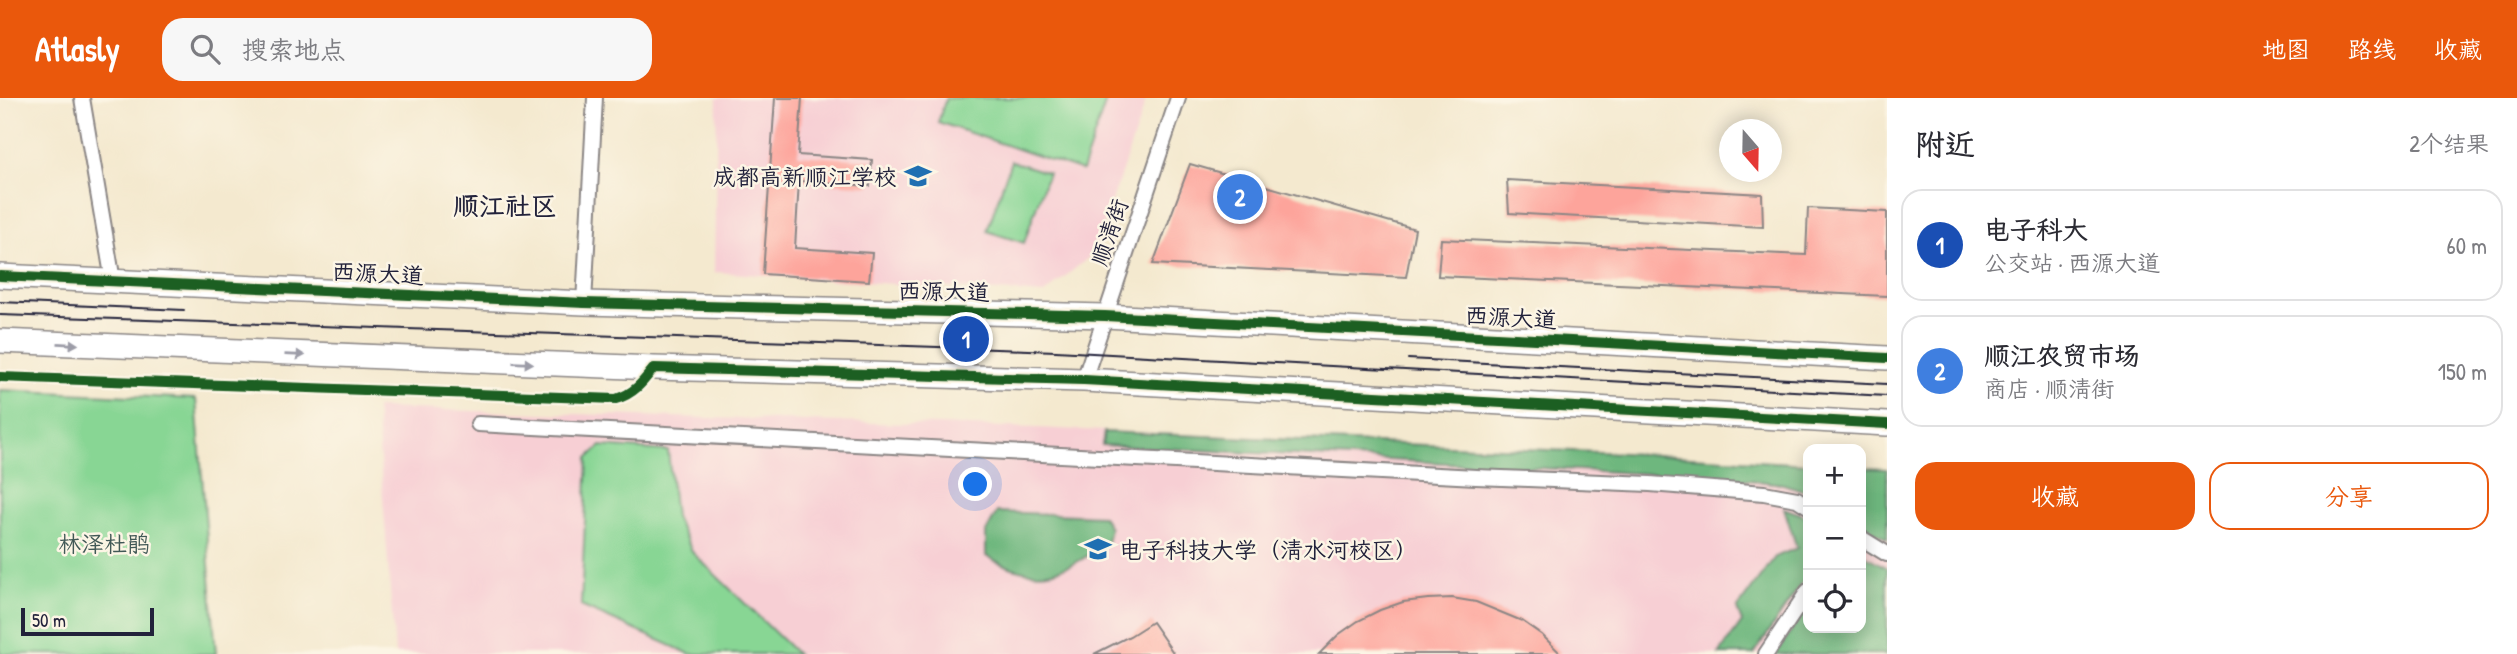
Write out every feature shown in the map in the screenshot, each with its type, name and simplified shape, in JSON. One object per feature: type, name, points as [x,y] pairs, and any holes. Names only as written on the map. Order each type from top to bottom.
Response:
[{"type":"main road","name":"西源大道","points":[[0,276],[584,303],[1105,316],[1887,358]]},
{"type":"main road","points":[[0,341],[654,368],[1084,380],[1887,424]]},
{"type":"street","points":[[82,98],[113,281]]},
{"type":"street","points":[[584,303],[595,98]]},
{"type":"street","name":"顺清街","points":[[1084,380],[1178,98]]},
{"type":"street","points":[[478,424],[1650,484],[1764,493],[1797,499],[1803,503]]},
{"type":"street","points":[[1866,541],[1887,554]]},
{"type":"street","points":[[1766,654],[1803,598]]},
{"type":"shaded area","name":"成都高新顺江学校","points":[[717,98],[1147,98],[1094,253],[1044,294],[714,272]]},
{"type":"shaded area","name":"电子科技大学（清水河校区）","points":[[376,408],[1036,428],[1624,453],[1803,464],[1803,633],[1866,633],[1866,468],[1887,469],[1887,654],[395,654]]},
{"type":"green space","points":[[946,98],[1107,98],[1082,171],[938,122]]},
{"type":"green space","points":[[1011,161],[1048,173],[1024,243],[987,231]]},
{"type":"green space","name":"林泽杜鹃","points":[[0,390],[196,399],[216,654],[0,654]]},
{"type":"green space","points":[[1104,432],[1624,453],[1803,464],[1803,490],[1783,484],[1730,478],[1102,445]]},
{"type":"green space","points":[[601,446],[668,451],[675,517],[693,553],[797,654],[690,654],[581,606],[588,458]]},
{"type":"green space","points":[[1866,468],[1887,469],[1887,539],[1866,527]]},
{"type":"green space","points":[[1784,508],[1803,515],[1803,581],[1754,654],[1719,654],[1742,622],[1737,609],[1775,557],[1797,548]]},
{"type":"green space","points":[[997,512],[1103,516],[1110,528],[1107,543],[1062,569],[1035,573],[1020,570],[986,556],[986,532]]},
{"type":"green space","points":[[1866,556],[1887,568],[1887,654],[1776,654],[1803,613],[1803,633],[1866,633]]},
{"type":"building","points":[[775,98],[802,98],[798,155],[872,160],[870,186],[799,181],[795,248],[872,253],[869,281],[763,274]]},
{"type":"building","points":[[1190,164],[1415,229],[1406,277],[1153,264]]},
{"type":"building","points":[[1507,180],[1762,194],[1763,227],[1509,213]]},
{"type":"building","points":[[1808,208],[1887,212],[1887,296],[1438,276],[1441,239],[1806,255]]},
{"type":"building","points":[[1452,598],[1476,602],[1522,621],[1542,635],[1561,654],[1319,654],[1338,635],[1380,610],[1403,602]]},
{"type":"building","points":[[1152,622],[1174,654],[1094,654],[1130,636]]},
{"type":"tram line","points":[[0,302],[184,310]]},
{"type":"tram line","points":[[0,315],[1056,351],[1887,396]]},
{"type":"tram line","points":[[1408,359],[1887,384]]},
{"type":"cycle path","points":[[0,276],[584,303],[1105,316],[1887,358]]},
{"type":"cycle path","points":[[0,377],[616,399],[633,391],[654,368],[1084,380],[1887,424]]},
{"type":"place","name":"成都高新顺江学校","points":[[918,176]]},
{"type":"place","name":"顺江农贸市场","points":[[1240,197]]},
{"type":"place","name":"电子科大","points":[[966,339]]},
{"type":"place","name":"电子科技大学（清水河校区）","points":[[1098,549]]},
{"type":"district","name":"顺江社区","points":[[505,205]]}]
